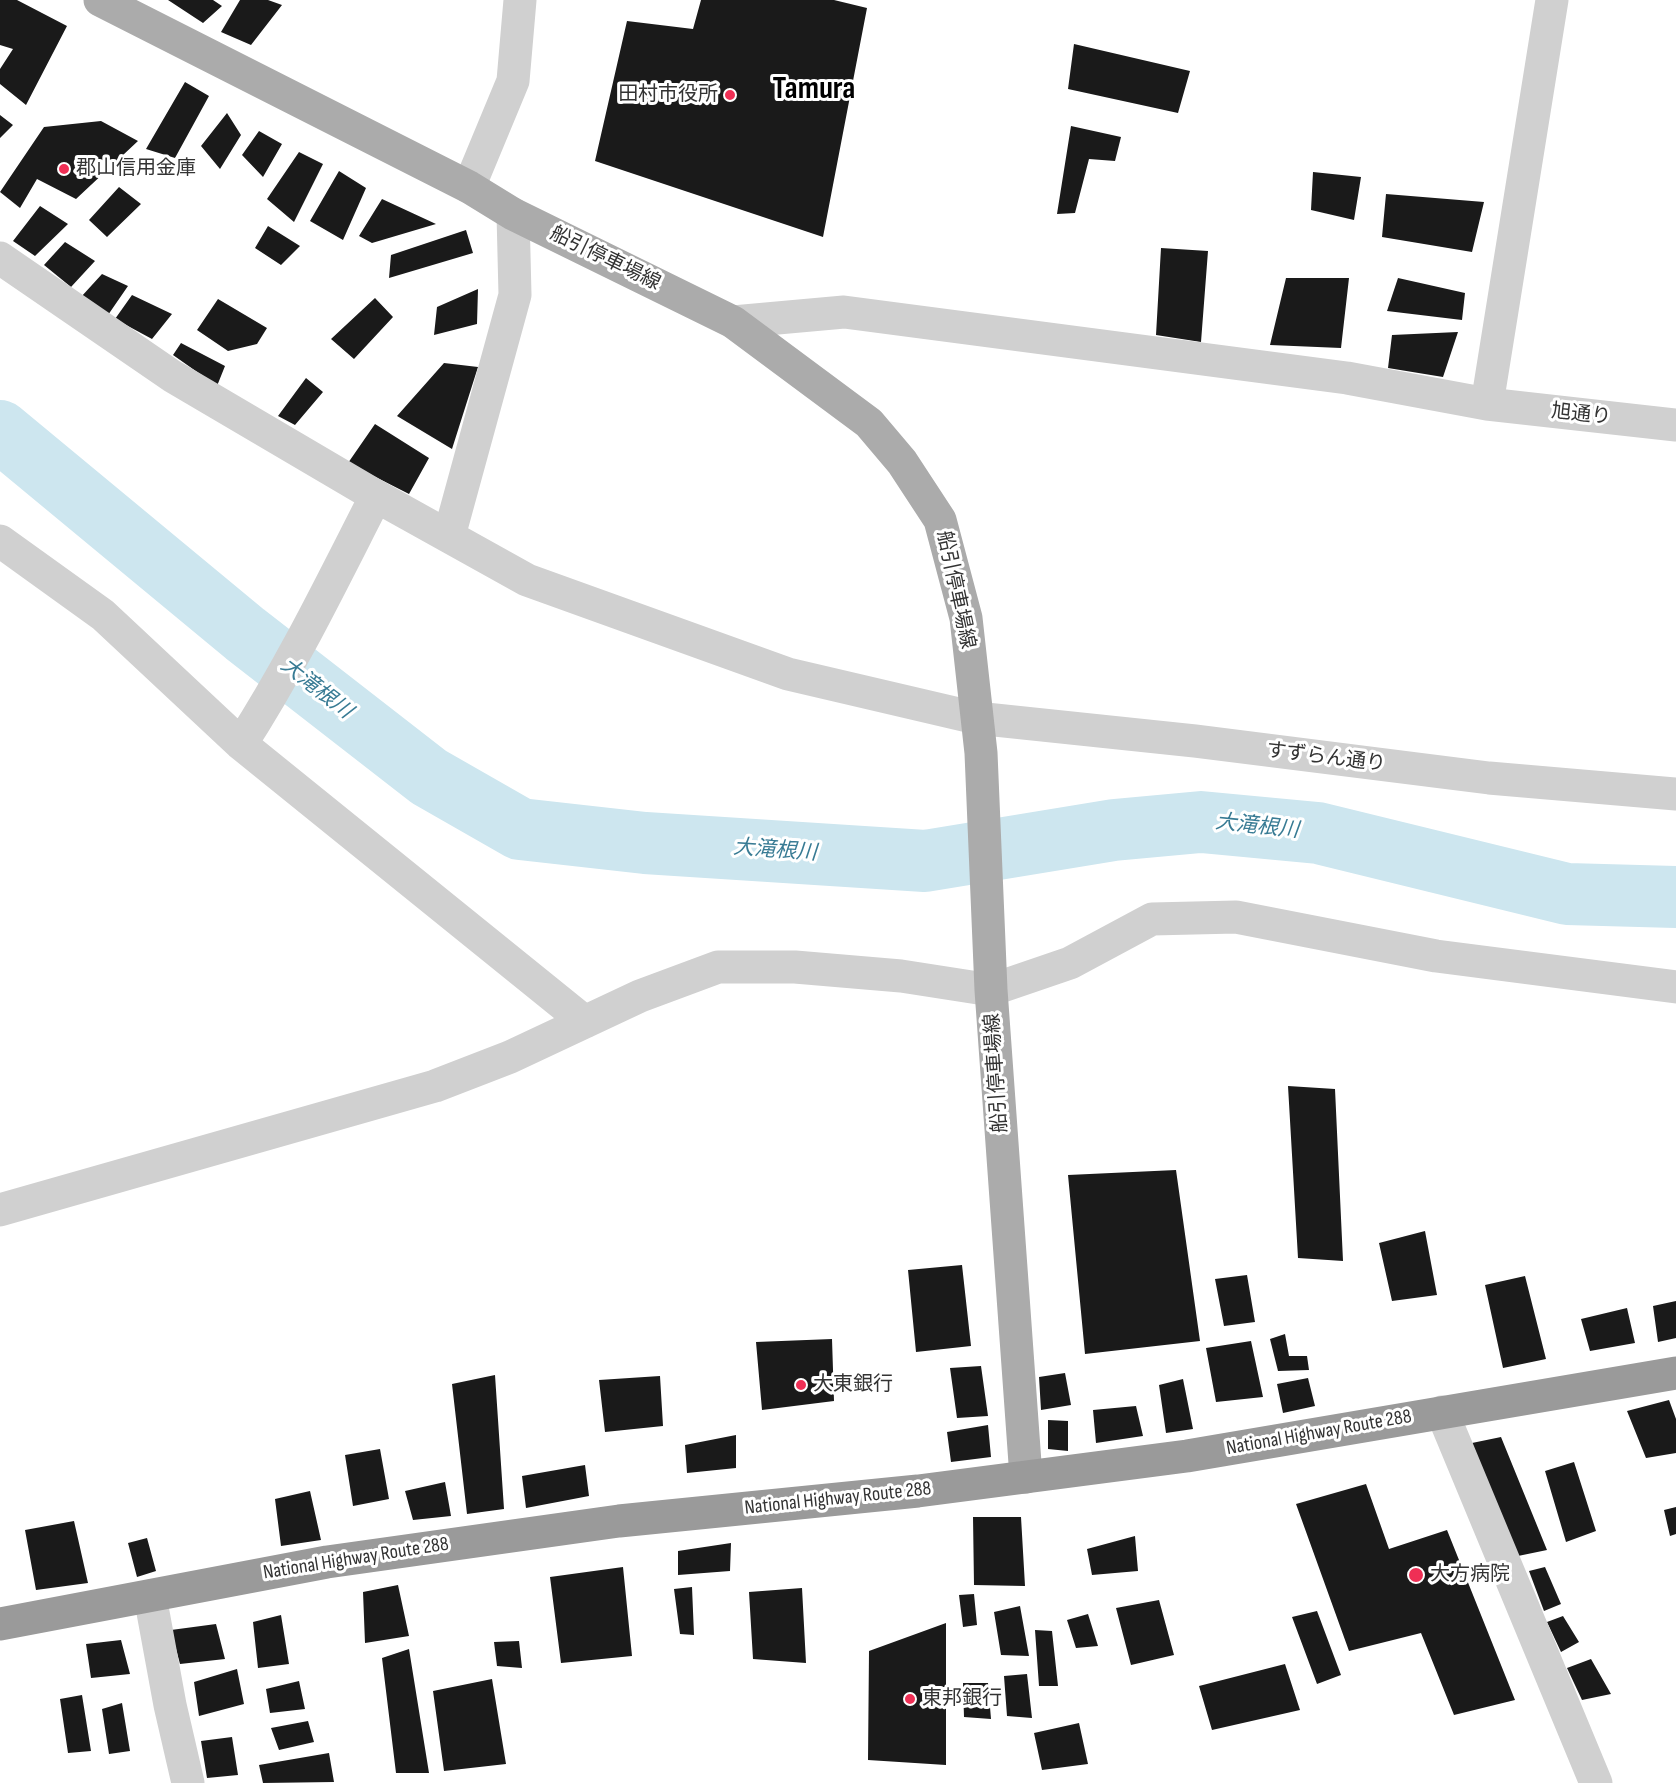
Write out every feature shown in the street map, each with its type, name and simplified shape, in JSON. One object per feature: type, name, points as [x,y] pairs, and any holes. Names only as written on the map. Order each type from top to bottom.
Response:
[{"type":"highway","name":"National Highway Route 288","points":[[0,1624],[327,1562],[619,1521],[1026,1477],[1187,1456],[1676,1373]]},
{"type":"main road","name":"船引停車場線","points":[[100,0],[469,186],[513,214],[733,322],[869,423],[902,462],[940,520],[966,618],[981,753],[991,990],[1026,1477]]},
{"type":"street","points":[[469,186],[513,81],[520,0]]},
{"type":"street","points":[[1486,404],[1552,0]]},
{"type":"street","points":[[449,536],[515,295],[513,214]]},
{"type":"street","name":"すずらん通り","points":[[0,258],[172,376],[376,496],[527,580],[685,639],[788,674],[976,718],[1195,741],[1489,778],[1676,794]]},
{"type":"street","name":"旭通り","points":[[733,322],[844,312],[1347,378],[1486,404],[1676,425]]},
{"type":"street","points":[[240,744],[265,706],[376,496]]},
{"type":"street","points":[[0,541],[103,615],[240,744],[585,1023]]},
{"type":"street","points":[[0,1210],[435,1086],[510,1057],[640,996],[718,967],[795,967],[901,976],[991,990],[1070,963],[1152,919],[1236,917],[1436,957],[1676,987]]},
{"type":"street","points":[[1442,1412],[1596,1783]]},
{"type":"street","points":[[150,1596],[170,1705],[188,1783]]},
{"type":"building","points":[[0,0],[17,0],[67,26],[26,105],[0,84],[0,69],[13,49],[0,45]]},
{"type":"building","points":[[168,0],[213,0],[222,6],[203,23]]},
{"type":"building","points":[[240,0],[268,0],[282,5],[251,45],[221,32]]},
{"type":"building","name":"田村市役所","points":[[701,0],[834,0],[867,8],[823,237],[595,161],[627,21],[693,29]]},
{"type":"building","points":[[1074,44],[1190,71],[1178,113],[1068,89]]},
{"type":"building","points":[[185,82],[209,96],[175,158],[146,149]]},
{"type":"building","points":[[227,113],[241,135],[220,169],[201,146]]},
{"type":"building","points":[[0,115],[13,125],[0,138]]},
{"type":"building","points":[[101,121],[138,141],[76,199],[37,179],[20,208],[0,192],[44,127]]},
{"type":"building","points":[[1071,126],[1121,137],[1115,161],[1089,159],[1075,213],[1057,214]]},
{"type":"building","points":[[259,131],[282,144],[263,177],[242,155]]},
{"type":"building","points":[[299,152],[323,164],[294,222],[267,199]]},
{"type":"building","points":[[339,171],[366,188],[343,240],[310,221]]},
{"type":"building","points":[[1313,172],[1361,177],[1354,220],[1311,210]]},
{"type":"building","points":[[119,187],[141,204],[107,237],[89,220]]},
{"type":"building","points":[[1386,194],[1484,202],[1472,252],[1382,237]]},
{"type":"building","points":[[382,199],[436,224],[372,243],[359,236]]},
{"type":"building","points":[[40,206],[68,224],[35,256],[13,241]]},
{"type":"building","points":[[268,226],[300,246],[281,265],[255,248]]},
{"type":"building","points":[[466,230],[473,253],[389,278],[391,255]]},
{"type":"building","points":[[65,242],[95,261],[71,287],[44,265]]},
{"type":"building","points":[[1161,248],[1208,251],[1201,342],[1156,335]]},
{"type":"building","points":[[102,274],[128,286],[108,315],[81,297]]},
{"type":"building","points":[[1286,278],[1349,278],[1341,348],[1270,345]]},
{"type":"building","points":[[1398,278],[1465,293],[1462,320],[1387,311]]},
{"type":"building","points":[[478,289],[477,324],[434,335],[437,307]]},
{"type":"building","points":[[132,295],[172,314],[152,339],[115,319]]},
{"type":"building","points":[[375,298],[393,317],[354,359],[331,339]]},
{"type":"building","points":[[218,299],[267,328],[257,344],[228,351],[197,330]]},
{"type":"building","points":[[1458,332],[1443,377],[1388,368],[1392,335]]},
{"type":"building","points":[[181,343],[225,366],[217,386],[173,355]]},
{"type":"building","points":[[444,363],[478,367],[452,449],[397,416]]},
{"type":"building","points":[[306,378],[323,392],[295,425],[278,416]]},
{"type":"building","points":[[375,424],[429,458],[409,494],[348,463]]},
{"type":"building","points":[[1288,1086],[1335,1089],[1343,1261],[1298,1258]]},
{"type":"building","points":[[1176,1170],[1200,1341],[1085,1354],[1068,1175]]},
{"type":"building","points":[[1425,1231],[1437,1295],[1392,1301],[1379,1243]]},
{"type":"building","points":[[962,1265],[971,1346],[916,1352],[908,1270]]},
{"type":"building","points":[[1247,1275],[1255,1322],[1224,1326],[1215,1279]]},
{"type":"building","points":[[1525,1276],[1546,1359],[1503,1368],[1485,1285]]},
{"type":"building","points":[[1676,1301],[1676,1338],[1658,1342],[1653,1306]]},
{"type":"building","points":[[1627,1308],[1635,1343],[1590,1351],[1581,1319]]},
{"type":"building","points":[[1285,1334],[1289,1356],[1307,1356],[1309,1370],[1278,1371],[1270,1339]]},
{"type":"building","points":[[832,1339],[834,1401],[762,1410],[756,1342]]},
{"type":"building","points":[[1251,1341],[1263,1397],[1216,1402],[1206,1348]]},
{"type":"building","points":[[981,1366],[988,1416],[957,1418],[950,1368]]},
{"type":"building","points":[[1065,1373],[1071,1405],[1041,1410],[1039,1377]]},
{"type":"building","points":[[495,1375],[504,1509],[467,1514],[452,1384]]},
{"type":"building","points":[[660,1376],[663,1426],[605,1432],[599,1380]]},
{"type":"building","points":[[1308,1378],[1315,1406],[1283,1413],[1277,1384]]},
{"type":"building","points":[[1183,1379],[1193,1429],[1166,1433],[1159,1385]]},
{"type":"building","points":[[1669,1400],[1676,1419],[1676,1453],[1646,1458],[1627,1411]]},
{"type":"building","points":[[1136,1406],[1143,1436],[1096,1443],[1093,1410]]},
{"type":"building","points":[[1048,1420],[1068,1421],[1068,1451],[1048,1449]]},
{"type":"building","points":[[988,1425],[991,1457],[951,1462],[947,1432]]},
{"type":"building","points":[[736,1435],[736,1468],[687,1473],[685,1445]]},
{"type":"building","points":[[1501,1437],[1547,1550],[1518,1556],[1472,1443]]},
{"type":"building","points":[[380,1449],[389,1499],[353,1506],[345,1455]]},
{"type":"building","points":[[1574,1462],[1596,1531],[1566,1542],[1545,1471]]},
{"type":"building","points":[[585,1465],[589,1496],[526,1508],[522,1476]]},
{"type":"building","points":[[445,1482],[451,1516],[413,1520],[405,1491]]},
{"type":"building","points":[[1366,1484],[1389,1549],[1447,1530],[1515,1700],[1454,1715],[1421,1633],[1349,1651],[1296,1504]]},
{"type":"building","points":[[310,1491],[321,1540],[281,1546],[275,1499]]},
{"type":"building","points":[[1676,1507],[1676,1534],[1670,1536],[1664,1510]]},
{"type":"building","points":[[973,1517],[1021,1517],[1025,1586],[974,1585]]},
{"type":"building","points":[[74,1521],[88,1583],[36,1590],[25,1530]]},
{"type":"building","points":[[1135,1536],[1138,1571],[1092,1575],[1087,1549]]},
{"type":"building","points":[[147,1538],[156,1571],[137,1577],[128,1543]]},
{"type":"building","points":[[731,1543],[730,1571],[678,1575],[678,1551]]},
{"type":"building","points":[[623,1567],[632,1656],[561,1663],[550,1577]]},
{"type":"building","points":[[1545,1567],[1561,1604],[1544,1611],[1529,1571]]},
{"type":"building","points":[[398,1585],[409,1636],[365,1643],[363,1592]]},
{"type":"building","points":[[692,1587],[694,1635],[680,1634],[674,1589]]},
{"type":"building","points":[[802,1588],[806,1663],[753,1659],[749,1592]]},
{"type":"building","points":[[974,1594],[977,1625],[963,1627],[959,1595]]},
{"type":"building","points":[[1159,1600],[1174,1655],[1131,1665],[1116,1608]]},
{"type":"building","points":[[1020,1606],[1029,1656],[1001,1655],[994,1612]]},
{"type":"building","points":[[1317,1611],[1341,1675],[1317,1684],[1292,1617]]},
{"type":"building","points":[[1088,1614],[1098,1646],[1076,1648],[1067,1620]]},
{"type":"building","points":[[281,1615],[289,1664],[258,1668],[253,1622]]},
{"type":"building","points":[[1563,1616],[1579,1642],[1561,1652],[1547,1622]]},
{"type":"building","points":[[946,1623],[946,1765],[868,1760],[869,1651]]},
{"type":"building","points":[[216,1624],[225,1659],[180,1664],[171,1630]]},
{"type":"building","points":[[1035,1630],[1052,1631],[1058,1686],[1039,1686]]},
{"type":"building","points":[[121,1640],[130,1674],[91,1678],[86,1644]]},
{"type":"building","points":[[519,1641],[522,1668],[497,1666],[494,1642]]},
{"type":"building","points":[[409,1649],[429,1773],[396,1773],[382,1658]]},
{"type":"building","points":[[1591,1659],[1611,1694],[1582,1700],[1567,1668]]},
{"type":"building","points":[[1285,1664],[1300,1710],[1212,1730],[1199,1686]]},
{"type":"building","points":[[237,1669],[244,1704],[199,1716],[194,1682]]},
{"type":"building","points":[[1027,1674],[1032,1718],[1007,1716],[1004,1676]]},
{"type":"building","points":[[492,1679],[506,1764],[444,1771],[433,1691]]},
{"type":"building","points":[[299,1681],[305,1709],[270,1713],[266,1689]]},
{"type":"building","points":[[963,1683],[988,1683],[991,1719],[964,1717]]},
{"type":"building","points":[[82,1695],[91,1751],[68,1753],[60,1699]]},
{"type":"building","points":[[122,1703],[130,1751],[109,1754],[102,1709]]},
{"type":"building","points":[[308,1721],[314,1742],[279,1750],[271,1728]]},
{"type":"building","points":[[1079,1723],[1088,1764],[1042,1770],[1034,1733]]},
{"type":"building","points":[[232,1737],[238,1775],[207,1778],[201,1741]]},
{"type":"building","points":[[329,1753],[334,1782],[263,1783],[259,1765]]},
{"type":"waterway","name":"大滝根川","points":[[0,431],[245,634],[429,777],[520,829],[645,843],[925,861],[1114,830],[1201,822],[1318,833],[1567,894],[1676,897]]},
{"type":"place","name":"田村市役所","points":[[730,95]]},
{"type":"place","name":"郡山信用金庫","points":[[64,169]]},
{"type":"place","name":"大東銀行","points":[[801,1385]]},
{"type":"place","name":"大方病院","points":[[1416,1575]]},
{"type":"place","name":"東邦銀行","points":[[910,1699]]},
{"type":"district","name":"Tamura","points":[[814,90]]}]
